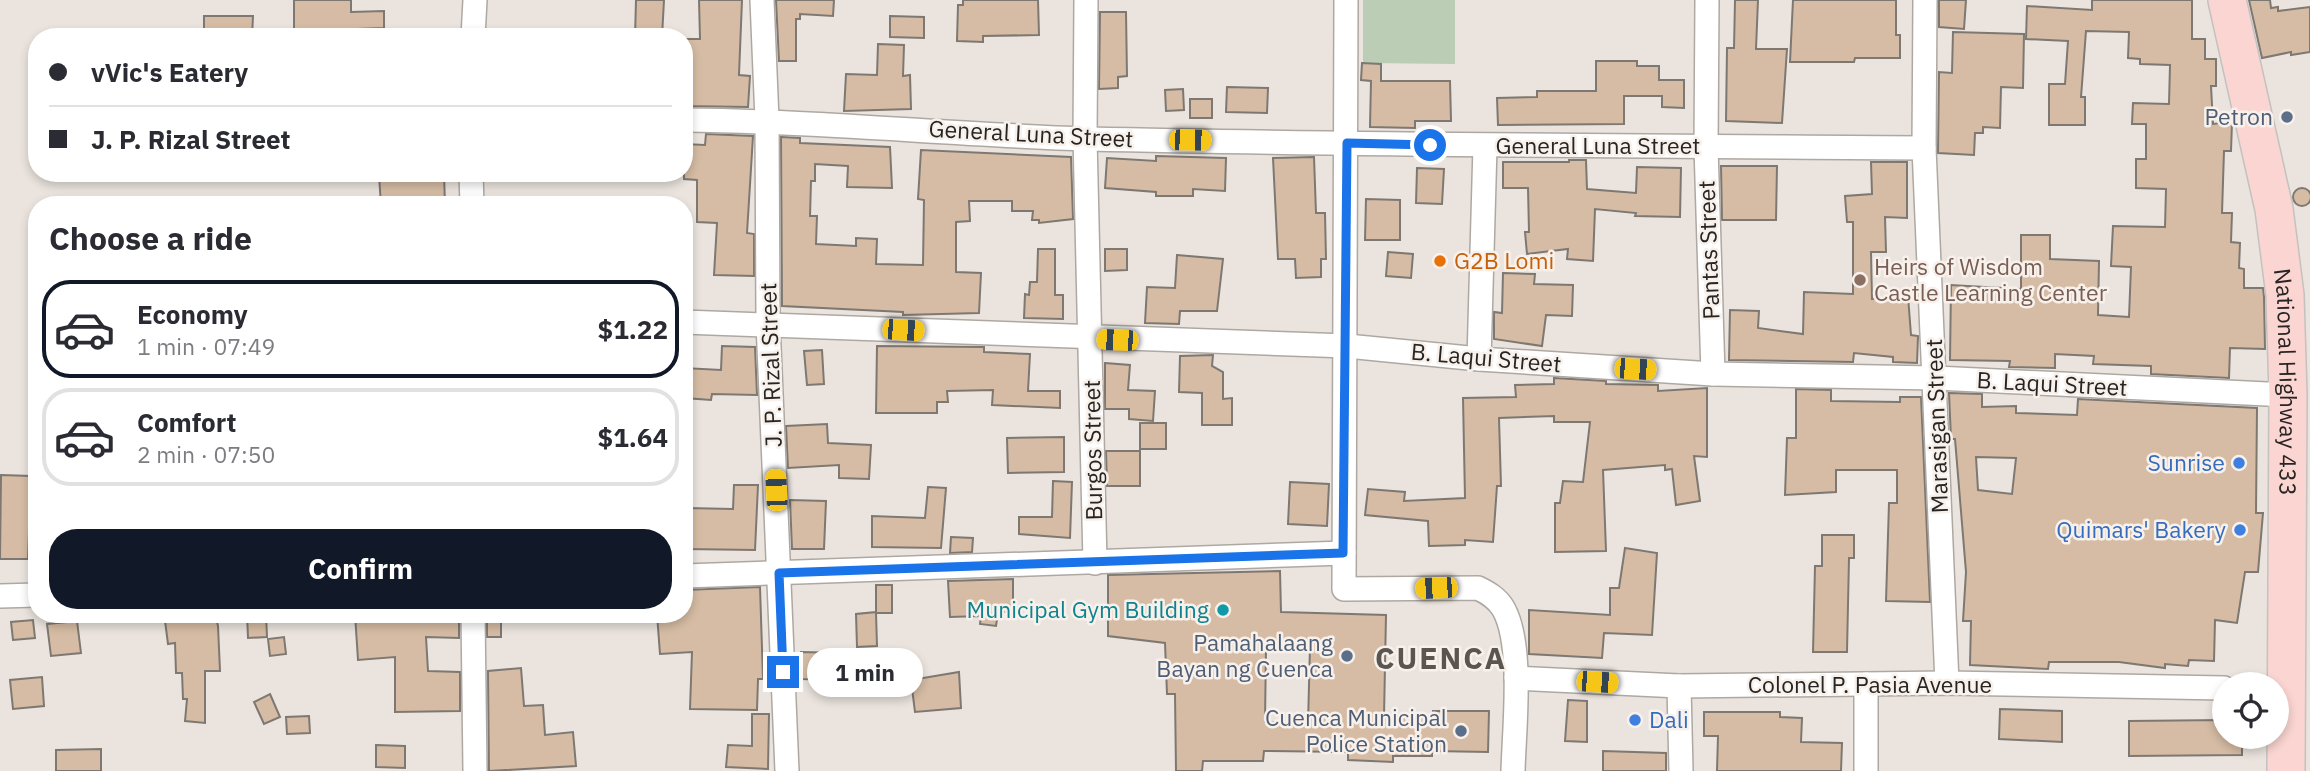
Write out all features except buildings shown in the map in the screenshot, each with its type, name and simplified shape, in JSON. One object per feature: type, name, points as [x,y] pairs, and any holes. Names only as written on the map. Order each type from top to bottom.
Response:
[{"type":"main road","name":"National Highway 433","points":[[2227,0],[2274,209],[2285,295],[2288,395],[2281,672]]},
{"type":"main road","name":"National Highway 433","points":[[2285,749],[2286,771]]},
{"type":"street","points":[[474,28],[475,0]]},
{"type":"street","name":"J. P. Rizal Street","points":[[762,0],[767,120],[768,323],[787,771]]},
{"type":"street","name":"Burgos Street","points":[[1086,0],[1085,138],[1092,339],[1095,563]]},
{"type":"street","points":[[1346,0],[1347,346],[1344,589],[1478,588],[1492,595],[1510,624],[1516,678],[1513,771]]},
{"type":"street","name":"Pantas Street","points":[[1707,0],[1706,146],[1713,374]]},
{"type":"street","name":"Marasigan Street","points":[[1925,0],[1924,148],[1936,378],[1947,684]]},
{"type":"street","name":"General Luna Street","points":[[693,120],[767,120],[1085,138],[1485,146],[1924,148]]},
{"type":"street","points":[[1479,359],[1485,146]]},
{"type":"street","name":"B. Laqui Street","points":[[693,322],[768,323],[1092,339],[1347,346],[1479,359],[1713,374],[1936,378],[2288,395]]},
{"type":"street","points":[[693,576],[1343,553]]},
{"type":"street","points":[[0,596],[28,595]]},
{"type":"street","points":[[473,623],[475,771]]},
{"type":"street","name":"Colonel P. Pasia Avenue","points":[[1516,678],[1679,686],[1947,684],[2212,688]]},
{"type":"street","points":[[1866,684],[1866,771]]},
{"type":"street","points":[[1679,686],[1681,771]]},
{"type":"green space","points":[[1363,0],[1455,0],[1455,64],[1363,63]]},
{"type":"place","name":"Petron","points":[[2287,117]]},
{"type":"place","name":"G2B Lomi","points":[[1440,261]]},
{"type":"place","name":"Heirs of Wisdom Castle Learning Center","points":[[1860,280]]},
{"type":"place","name":"Sunrise","points":[[2239,463]]},
{"type":"place","name":"Quimars' Bakery","points":[[2240,530]]},
{"type":"place","name":"Municipal Gym Building","points":[[1223,610]]},
{"type":"place","name":"Pamahalaang Bayan ng Cuenca","points":[[1347,656]]},
{"type":"place","name":"Dali","points":[[1635,720]]},
{"type":"place","name":"Cuenca Municipal Police Station","points":[[1461,731]]},
{"type":"district","name":"CUENCA","points":[[1441,659]]},
{"type":"route","points":[[783,672],[779,573],[1343,553],[1347,143],[1430,145]]}]
